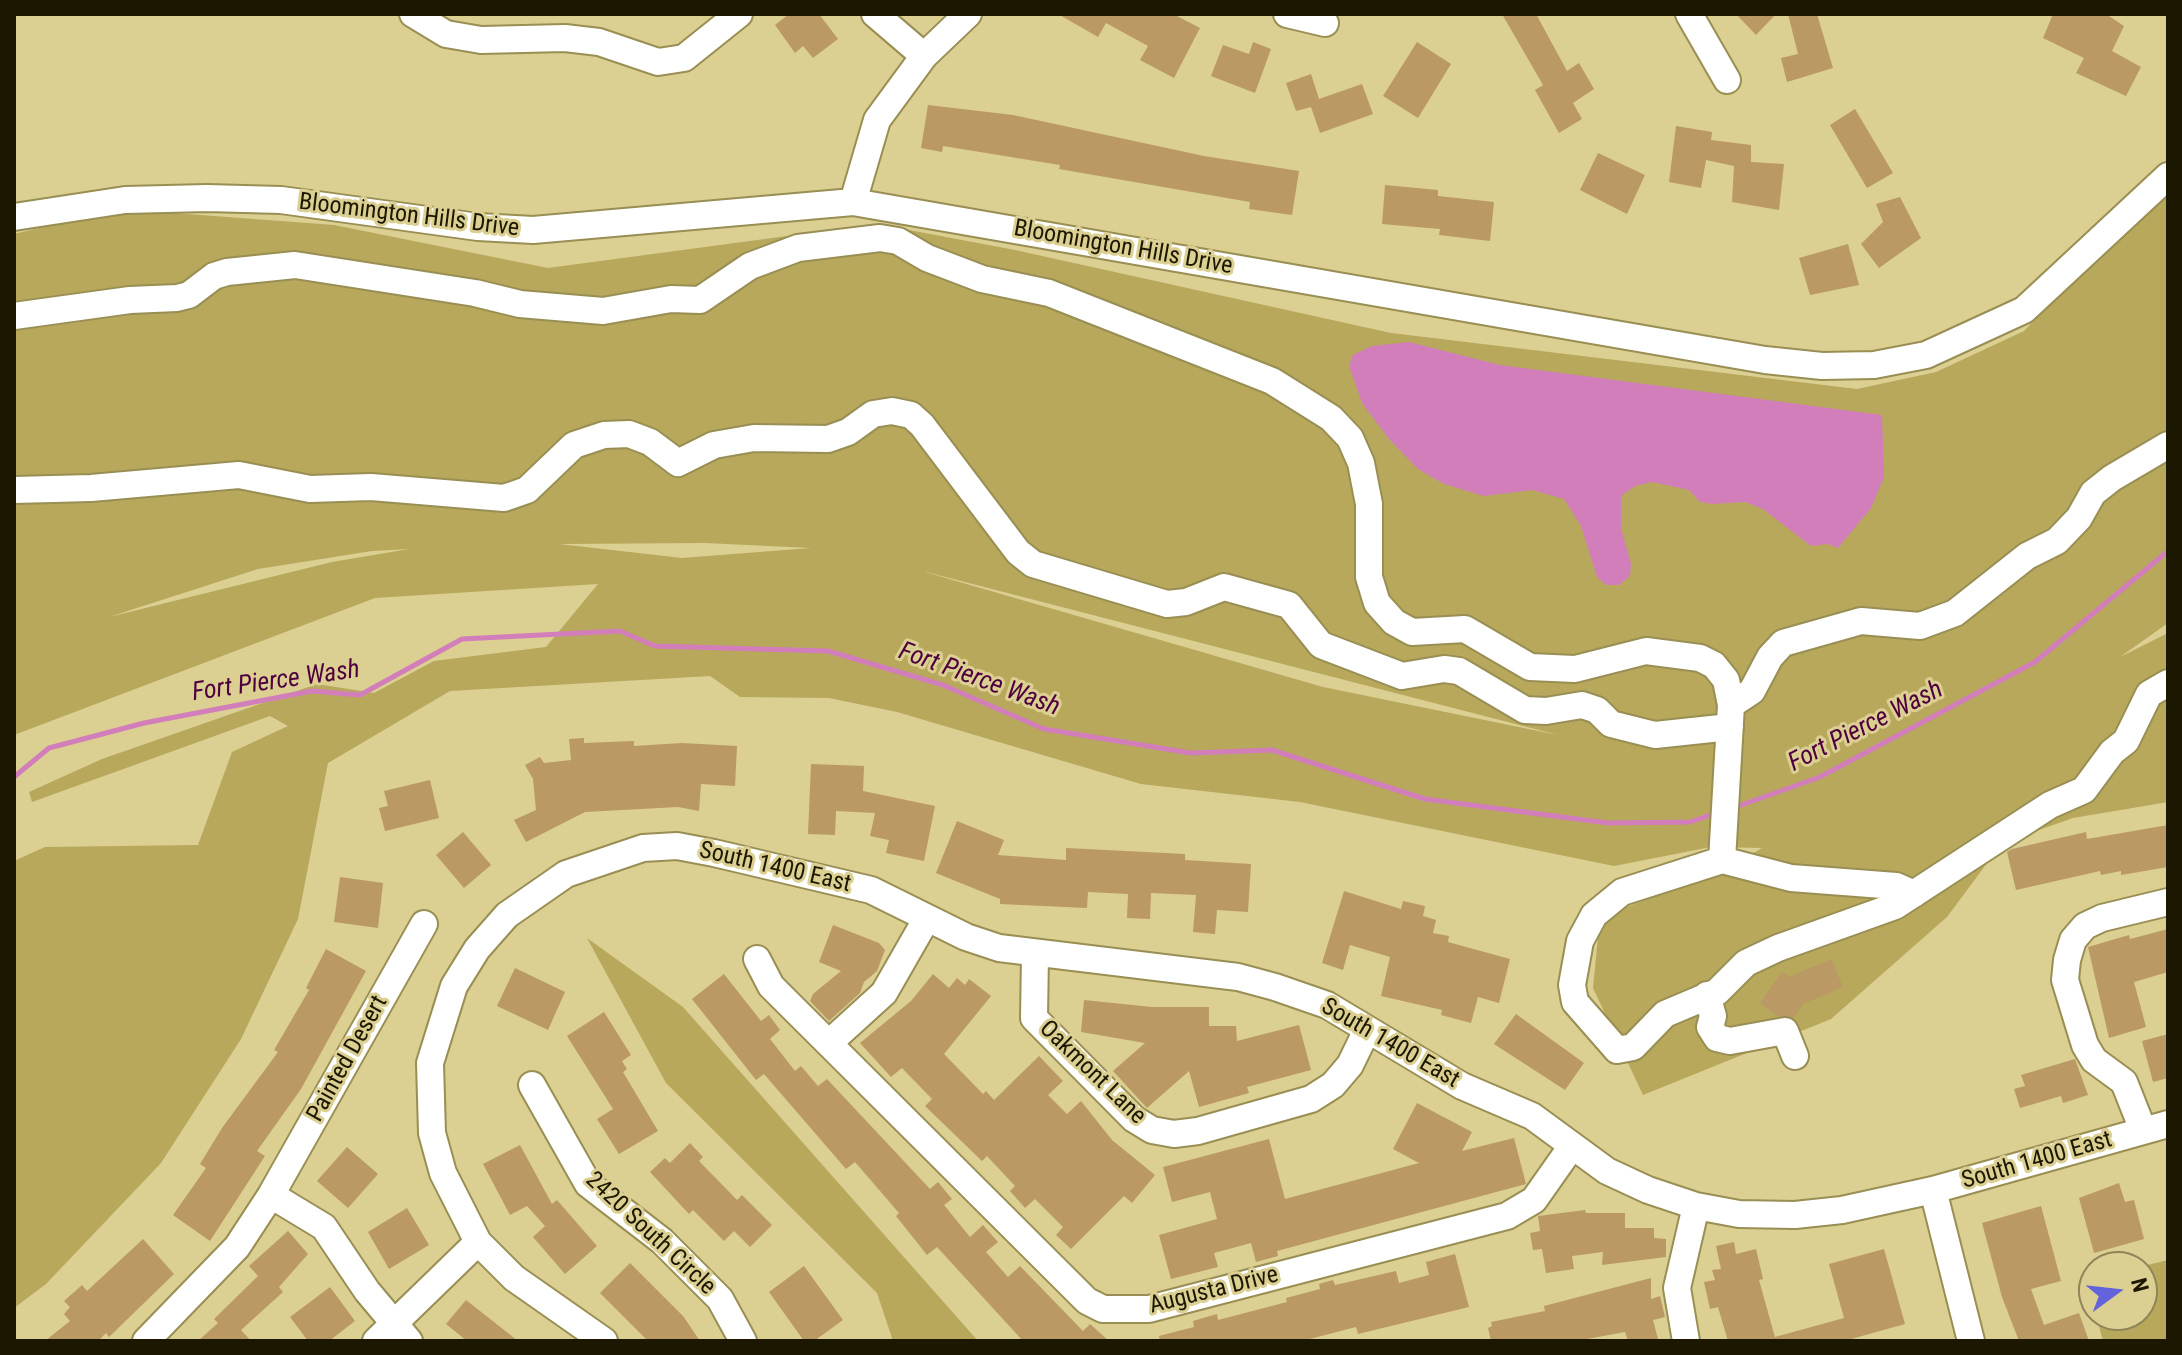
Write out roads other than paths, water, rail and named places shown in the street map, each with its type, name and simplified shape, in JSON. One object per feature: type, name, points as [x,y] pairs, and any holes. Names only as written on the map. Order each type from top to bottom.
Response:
[{"type":"street","points":[[413,14],[446,34],[481,40],[565,38],[599,42],[658,62],[684,58],[739,14]]},
{"type":"street","points":[[875,14],[924,56]]},
{"type":"street","points":[[853,202],[877,120],[924,56],[968,14]]},
{"type":"street","points":[[1287,14],[1325,23]]},
{"type":"street","points":[[1689,14],[1727,80]]},
{"type":"street","name":"Bloomington Hills Drive","points":[[14,217],[125,200],[207,198],[281,200],[478,227],[533,230],[853,202],[1765,360],[1835,366],[1874,365],[1926,355],[2024,310],[2168,176]]},
{"type":"street","points":[[14,316],[130,300],[177,298],[189,295],[214,276],[227,272],[295,265],[475,293],[520,304],[603,311],[671,299],[700,300],[750,266],[798,248],[865,239],[898,241],[940,263],[982,279],[1049,293],[1272,381],[1331,418],[1350,438],[1361,463],[1369,504],[1369,577],[1377,603],[1412,632],[1465,629],[1530,667],[1550,669],[1597,664],[1629,653],[1680,653],[1714,665],[1726,680],[1731,716],[1724,854]]},
{"type":"street","points":[[14,490],[91,488],[239,475],[310,489],[371,487],[504,498],[527,490],[574,445],[604,435],[629,434],[650,442],[678,463],[714,445],[754,438],[828,439],[848,432],[873,414],[892,411],[911,415],[922,425],[1018,552],[1033,564],[1167,604],[1186,602],[1224,587],[1289,605],[1321,645],[1402,676],[1444,669],[1459,671],[1525,710],[1546,711],[1582,705],[1597,710],[1611,724],[1655,735],[1731,716],[1752,691],[1770,657],[1783,643],[1861,621],[1920,626],[1955,613],[2027,556],[2057,541],[2079,518],[2093,493],[2112,478],[2168,445]]},
{"type":"street","points":[[1914,894],[1896,886],[1791,878],[1724,854],[1622,892],[1594,915],[1580,941],[1572,985],[1575,1002],[1617,1050],[1633,1047],[1665,1014],[1707,995],[1757,958],[1867,918],[1914,894],[2050,805],[2092,783],[2112,752],[2126,741],[2149,694],[2168,683]]},
{"type":"street","name":"South 1400 East","points":[[604,1341],[514,1278],[478,1242],[443,1173],[432,1133],[430,1063],[454,986],[507,915],[566,874],[643,848],[677,846],[871,890],[897,900],[966,937],[1035,954],[1238,977],[1327,1005],[1462,1086],[1532,1116],[1607,1171],[1648,1190],[1696,1206],[1739,1214],[1795,1215],[1842,1210],[1933,1190],[2156,1127]]},
{"type":"street","points":[[2156,1127],[2124,1082],[2094,1060],[2085,1045],[2065,980],[2073,940],[2085,926],[2102,918],[2168,902]]},
{"type":"street","points":[[829,1043],[884,993],[927,918]]},
{"type":"street","name":"Painted Desert","points":[[146,1341],[224,1265],[271,1195],[424,924]]},
{"type":"street","name":"Oakmont Lane","points":[[1035,954],[1034,1018],[1134,1119],[1152,1130],[1174,1134],[1198,1131],[1311,1099],[1333,1085],[1350,1065],[1367,1030]]},
{"type":"street","name":"Augusta Drive","points":[[757,959],[771,986],[1087,1301],[1103,1309],[1149,1309],[1507,1216],[1534,1200],[1572,1146]]},
{"type":"street","points":[[1707,995],[1713,1016],[1710,1027],[1717,1038],[1730,1041],[1785,1031],[1795,1056]]},
{"type":"street","name":"2420 South Circle","points":[[532,1085],[588,1184],[662,1241],[720,1299],[743,1341]]},
{"type":"street","points":[[1933,1190],[1971,1341]]},
{"type":"street","points":[[271,1195],[324,1227],[392,1335],[478,1242]]},
{"type":"street","points":[[1686,1341],[1677,1288],[1696,1206]]},
{"type":"waterway","name":"Fort Pierce Wash","points":[[1733,808],[1820,777],[2035,662],[2168,551]]},
{"type":"waterway","name":"Fort Pierce Wash","points":[[14,777],[49,748],[144,723],[312,691],[360,695],[462,639],[620,631],[655,646],[828,651],[943,685],[1044,729],[1191,753],[1272,750],[1425,799],[1608,823],[1690,822],[1716,813]]}]
